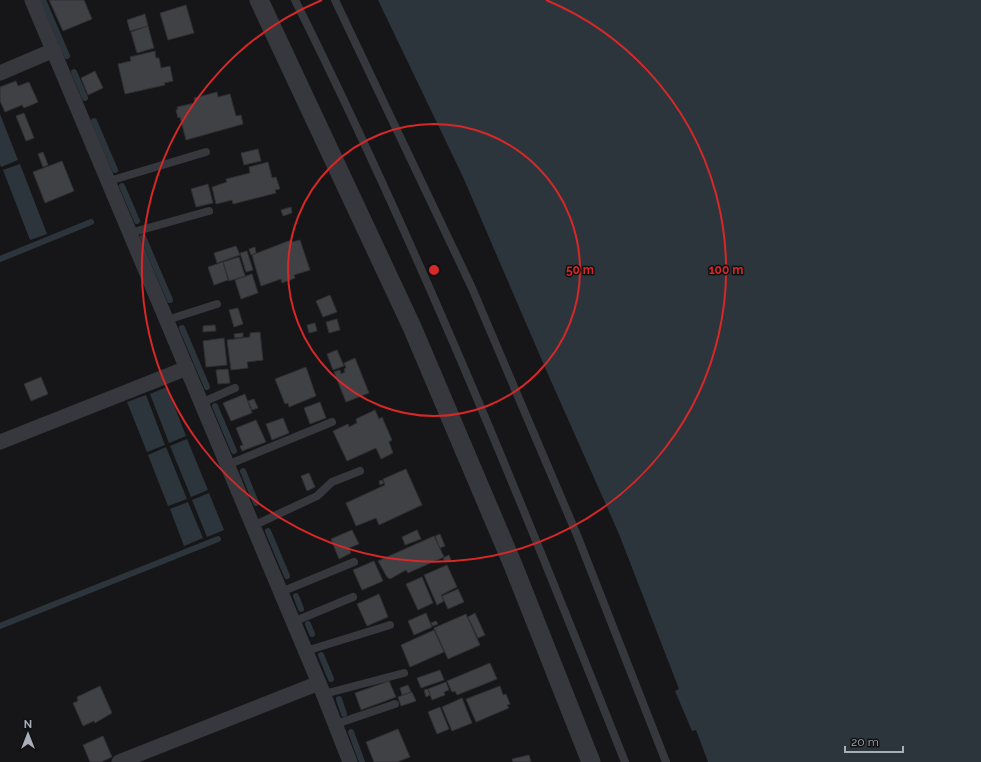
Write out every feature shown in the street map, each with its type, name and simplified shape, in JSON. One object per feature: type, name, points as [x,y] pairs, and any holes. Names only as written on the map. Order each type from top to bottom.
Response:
[{"type":"street","points":[[32,0],[322,689],[350,762]]},
{"type":"street","points":[[259,0],[412,327],[513,565],[591,762]]},
{"type":"street","points":[[0,73],[54,50]]},
{"type":"street","points":[[0,442],[187,368]]},
{"type":"street","points":[[119,762],[322,689]]},
{"type":"lane","points":[[295,0],[337,83],[437,307],[542,552],[625,762]]},
{"type":"lane","points":[[335,0],[472,288],[577,535],[666,762]]},
{"type":"lane","points":[[108,181],[206,152]]},
{"type":"lane","points":[[130,233],[209,211]]},
{"type":"lane","points":[[167,320],[217,304]]},
{"type":"lane","points":[[201,403],[235,388]]},
{"type":"lane","points":[[227,465],[332,422]]},
{"type":"lane","points":[[253,526],[317,496],[332,482],[360,471]]},
{"type":"lane","points":[[281,592],[354,562]]},
{"type":"lane","points":[[293,622],[353,597]]},
{"type":"lane","points":[[306,651],[390,625]]},
{"type":"lane","points":[[322,689],[404,673]]},
{"type":"lane","points":[[336,724],[395,704]]},
{"type":"shaded area","points":[[378,0],[981,0],[981,762],[708,762],[696,730],[692,731],[675,691],[679,689],[619,534],[463,177]]},
{"type":"shaded area","points":[[0,114],[18,160],[1,167],[0,164]]},
{"type":"shaded area","points":[[20,164],[47,234],[30,240],[3,170]]},
{"type":"shaded area","points":[[167,387],[186,436],[169,443],[150,394]]},
{"type":"shaded area","points":[[146,395],[165,445],[147,452],[127,402]]},
{"type":"shaded area","points":[[187,439],[208,490],[191,497],[170,446]]},
{"type":"shaded area","points":[[166,447],[187,499],[168,506],[148,455]]},
{"type":"shaded area","points":[[209,493],[224,530],[207,537],[192,500]]},
{"type":"shaded area","points":[[188,502],[203,538],[184,546],[170,509]]},
{"type":"building","points":[[49,0],[84,0],[92,19],[63,31]]},
{"type":"building","points":[[186,5],[194,33],[168,40],[160,13]]},
{"type":"building","points":[[145,14],[148,26],[130,31],[127,20]]},
{"type":"building","points":[[148,26],[154,48],[137,53],[131,32]]},
{"type":"building","points":[[155,51],[156,58],[159,58],[161,68],[170,66],[173,81],[164,83],[165,85],[125,94],[118,64],[131,61],[130,57]]},
{"type":"building","points":[[95,71],[103,88],[88,95],[81,78]]},
{"type":"building","points":[[16,81],[18,86],[29,82],[38,102],[24,108],[22,105],[5,112],[0,101],[0,87]]},
{"type":"building","points":[[217,92],[218,97],[230,94],[236,116],[241,115],[243,124],[186,140],[180,117],[178,118],[176,110],[178,109],[177,107],[195,103],[194,98]]},
{"type":"building","points":[[24,113],[34,138],[26,141],[16,116]]},
{"type":"building","points":[[258,149],[261,161],[244,165],[241,153]]},
{"type":"building","points":[[43,152],[48,165],[43,167],[38,154]]},
{"type":"building","points":[[62,161],[74,191],[45,203],[33,172]]},
{"type":"building","points":[[268,162],[272,178],[276,177],[280,189],[275,190],[276,193],[233,204],[232,200],[216,204],[212,187],[227,182],[226,179],[250,173],[249,167]]},
{"type":"building","points":[[208,184],[213,203],[196,207],[191,189]]},
{"type":"building","points":[[291,207],[292,213],[283,216],[281,210]]},
{"type":"building","points":[[291,240],[292,242],[300,240],[310,270],[294,275],[295,278],[282,283],[281,279],[261,286],[252,255]]},
{"type":"building","points":[[236,246],[240,255],[217,263],[214,253]]},
{"type":"building","points":[[255,247],[256,253],[251,255],[249,249]]},
{"type":"building","points":[[247,251],[253,270],[246,272],[240,253]]},
{"type":"building","points":[[239,257],[245,276],[229,281],[223,262]]},
{"type":"building","points":[[223,262],[228,280],[214,285],[208,267]]},
{"type":"building","points":[[252,274],[258,293],[241,299],[235,280]]},
{"type":"building","points":[[330,295],[337,312],[323,317],[316,301]]},
{"type":"building","points":[[238,308],[243,324],[234,327],[229,310]]},
{"type":"building","points":[[337,319],[340,330],[329,333],[326,322]]},
{"type":"building","points":[[315,323],[317,331],[309,333],[307,325]]},
{"type":"building","points":[[215,325],[216,331],[203,332],[203,326]]},
{"type":"building","points":[[260,332],[263,360],[247,362],[248,368],[231,370],[227,340],[250,337],[250,333]]},
{"type":"building","points":[[243,333],[243,337],[235,338],[234,334]]},
{"type":"building","points":[[224,338],[227,365],[206,367],[203,341]]},
{"type":"building","points":[[337,350],[344,366],[333,370],[327,354]]},
{"type":"building","points":[[355,358],[369,393],[346,402],[334,372],[340,370],[341,374],[345,372],[344,369],[346,368],[344,363]]},
{"type":"building","points":[[306,367],[316,396],[289,407],[288,403],[285,404],[275,379]]},
{"type":"building","points":[[228,369],[230,383],[218,384],[216,370]]},
{"type":"building","points":[[41,377],[48,394],[31,401],[24,384]]},
{"type":"building","points":[[245,394],[252,413],[231,421],[223,403]]},
{"type":"building","points":[[254,399],[258,408],[252,410],[248,401]]},
{"type":"building","points":[[320,402],[326,418],[310,424],[304,408]]},
{"type":"building","points":[[375,410],[379,419],[382,417],[392,440],[389,442],[393,453],[381,459],[376,448],[347,461],[333,431],[348,424],[349,427],[357,423],[356,419]]},
{"type":"building","points":[[283,418],[289,433],[272,440],[266,424]]},
{"type":"building","points":[[256,420],[266,442],[242,451],[240,446],[243,445],[236,428]]},
{"type":"building","points":[[406,469],[422,505],[379,525],[376,518],[356,526],[346,503],[385,485],[383,479]]},
{"type":"building","points":[[309,473],[315,487],[307,491],[301,476]]},
{"type":"building","points":[[382,480],[384,483],[380,485],[379,481]]},
{"type":"building","points":[[352,530],[359,544],[349,548],[351,553],[339,559],[331,539]]},
{"type":"building","points":[[417,530],[421,539],[405,545],[402,537]]},
{"type":"building","points":[[440,534],[445,546],[440,548],[435,536]]},
{"type":"building","points":[[434,536],[444,557],[408,573],[406,570],[390,579],[387,577],[378,561]]},
{"type":"building","points":[[449,555],[451,560],[445,562],[443,558]]},
{"type":"building","points":[[374,561],[383,581],[362,590],[353,570]]},
{"type":"building","points":[[447,565],[457,587],[441,595],[444,601],[437,605],[424,575]]},
{"type":"building","points":[[422,577],[433,603],[418,610],[406,584]]},
{"type":"building","points":[[458,589],[464,602],[448,609],[442,596]]},
{"type":"building","points":[[379,594],[388,617],[367,626],[357,604]]},
{"type":"building","points":[[426,613],[432,627],[414,635],[408,621]]},
{"type":"building","points":[[475,613],[485,635],[478,638],[468,617]]},
{"type":"building","points":[[466,614],[480,645],[448,659],[434,628]]},
{"type":"building","points":[[436,621],[438,624],[433,626],[431,623]]},
{"type":"building","points":[[434,630],[444,652],[410,667],[401,645]]},
{"type":"building","points":[[490,663],[497,679],[457,695],[455,691],[452,692],[447,681]]},
{"type":"building","points":[[440,670],[444,680],[421,688],[417,678]]},
{"type":"building","points":[[389,681],[396,697],[361,710],[355,693]]},
{"type":"building","points":[[446,682],[449,690],[444,692],[445,695],[432,700],[428,689]]},
{"type":"building","points":[[408,685],[411,692],[402,695],[400,688]]},
{"type":"building","points":[[100,686],[112,713],[95,723],[94,721],[83,726],[73,703],[78,701],[77,697]]},
{"type":"building","points":[[500,686],[503,695],[506,694],[510,704],[507,705],[509,708],[476,722],[466,699]]},
{"type":"building","points":[[428,689],[430,695],[426,697],[424,690]]},
{"type":"building","points":[[412,692],[416,701],[401,706],[398,697]]},
{"type":"building","points":[[462,698],[472,723],[452,731],[442,707]]},
{"type":"building","points":[[440,707],[449,729],[437,734],[428,712]]},
{"type":"building","points":[[398,729],[410,757],[397,762],[374,762],[366,742]]},
{"type":"building","points":[[103,736],[112,757],[101,762],[90,762],[83,745]]},
{"type":"building","points":[[529,755],[531,762],[513,762],[512,759]]},
{"type":"waterway","points":[[43,0],[67,56]]},
{"type":"waterway","points":[[74,72],[85,98]]},
{"type":"waterway","points":[[94,121],[115,170]]},
{"type":"waterway","points":[[122,186],[137,221]]},
{"type":"waterway","points":[[0,259],[91,222]]},
{"type":"waterway","points":[[143,237],[170,300]]},
{"type":"waterway","points":[[182,328],[207,387]]},
{"type":"waterway","points":[[215,406],[234,451]]},
{"type":"waterway","points":[[243,471],[256,503]]},
{"type":"waterway","points":[[268,531],[287,576]]},
{"type":"waterway","points":[[0,626],[218,539]]},
{"type":"waterway","points":[[296,596],[301,609]]},
{"type":"waterway","points":[[308,624],[312,634]]},
{"type":"waterway","points":[[321,655],[331,679]]},
{"type":"waterway","points":[[339,699],[344,714]]},
{"type":"waterway","points":[[351,732],[362,762]]}]
